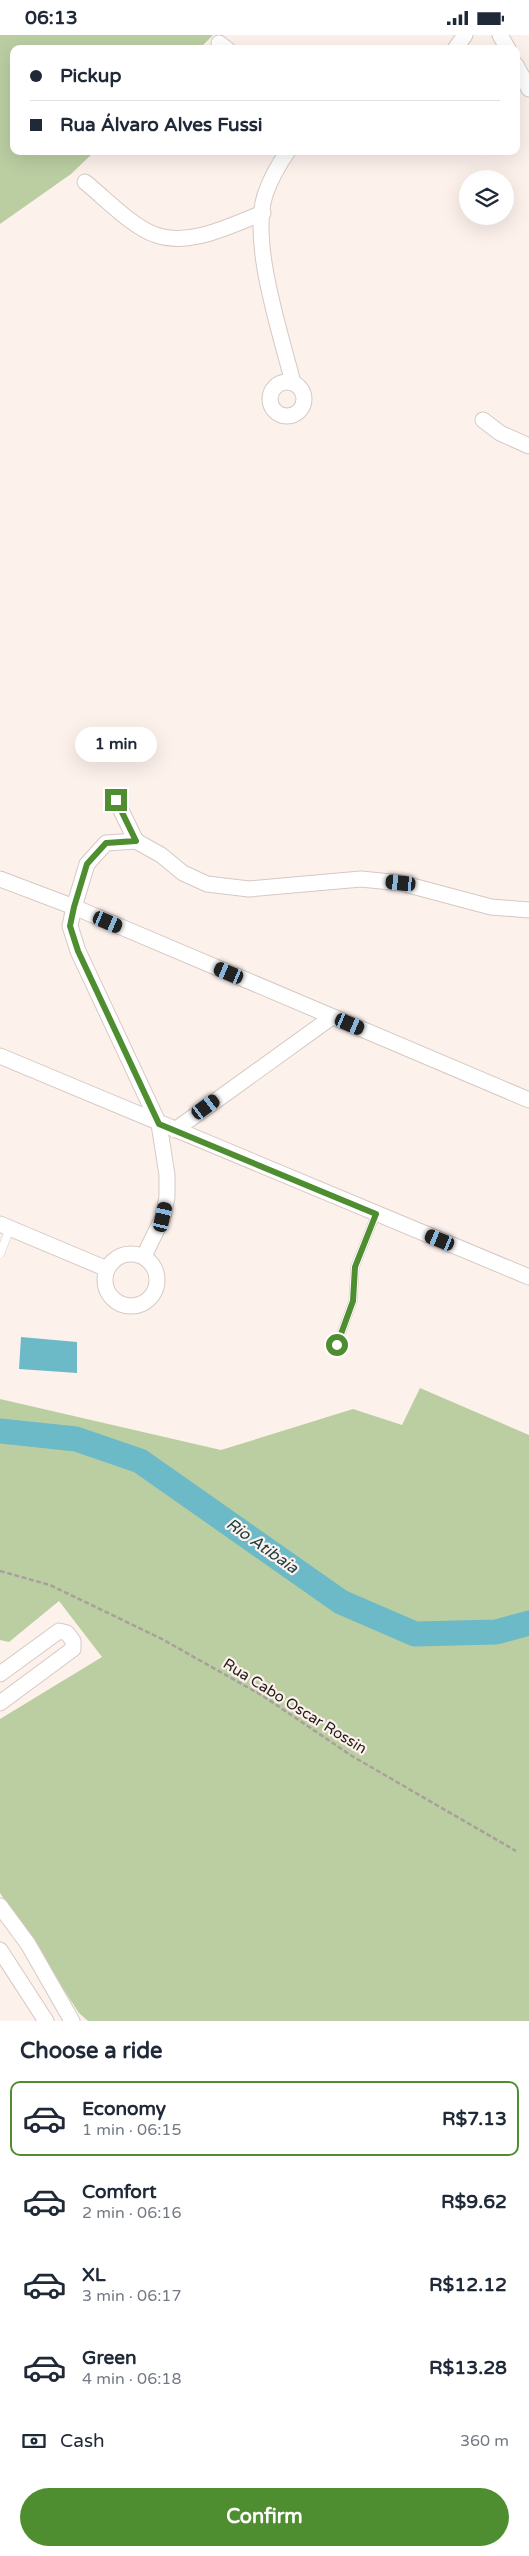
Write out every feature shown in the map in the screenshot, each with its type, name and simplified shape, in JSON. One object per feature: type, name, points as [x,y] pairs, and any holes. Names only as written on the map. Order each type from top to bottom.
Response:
[{"type":"street","points":[[520,72],[529,89]]},
{"type":"street","points":[[286,155],[264,196],[261,234],[266,272],[294,383]]},
{"type":"street","points":[[85,182],[138,225],[156,235],[181,238],[209,234],[263,213]]},
{"type":"street","points":[[483,420],[500,433],[529,446]]},
{"type":"street","points":[[116,800],[136,841]]},
{"type":"street","points":[[144,1256],[163,1217],[167,1197],[167,1175],[159,1124],[78,951],[70,926],[87,864],[106,843],[136,841],[161,855],[183,873],[207,884],[249,889],[361,879],[401,883],[491,907],[529,910]]},
{"type":"street","points":[[0,879],[74,907],[529,1100]]},
{"type":"street","points":[[175,1130],[332,1017]]},
{"type":"street","points":[[0,1057],[529,1277]]},
{"type":"street","points":[[5,1226],[107,1269]]},
{"type":"street","points":[[126,1254],[144,1256],[154,1267],[158,1283],[155,1291],[143,1304],[125,1305],[110,1296],[106,1287],[107,1269],[118,1257],[126,1254]]},
{"type":"street","points":[[0,1674],[59,1631],[67,1633],[73,1641],[73,1649],[0,1703]]},
{"type":"street","points":[[0,1906],[28,1944],[72,2021]]},
{"type":"street","points":[[0,1950],[46,2021]]},
{"type":"lane","points":[[337,1345],[353,1301],[355,1267],[376,1214]]},
{"type":"lane","points":[[0,1254],[5,1226]]},
{"type":"path","name":"Rua Cabo Oscar Rossin","points":[[0,1571],[50,1585],[162,1639],[263,1696],[352,1756],[516,1851]]},
{"type":"green space","points":[[0,35],[213,35],[203,45],[10,45],[10,155],[91,155],[71,174],[0,224]]},
{"type":"green space","points":[[420,1388],[529,1435],[529,2021],[88,2021],[79,2013],[0,1893],[0,1719],[102,1657],[59,1601],[9,1642],[0,1640],[0,1399],[221,1450],[353,1409],[402,1425]]},
{"type":"water","points":[[21,1337],[77,1342],[77,1373],[19,1369]]},
{"type":"waterway","name":"Rio Atibaia","points":[[0,1431],[76,1439],[140,1461],[341,1602],[415,1634],[496,1632],[529,1623]]},
{"type":"route","points":[[116,800],[136,841],[106,843],[87,864],[70,926],[78,951],[159,1124],[376,1214],[355,1267],[353,1301],[337,1345]]}]
